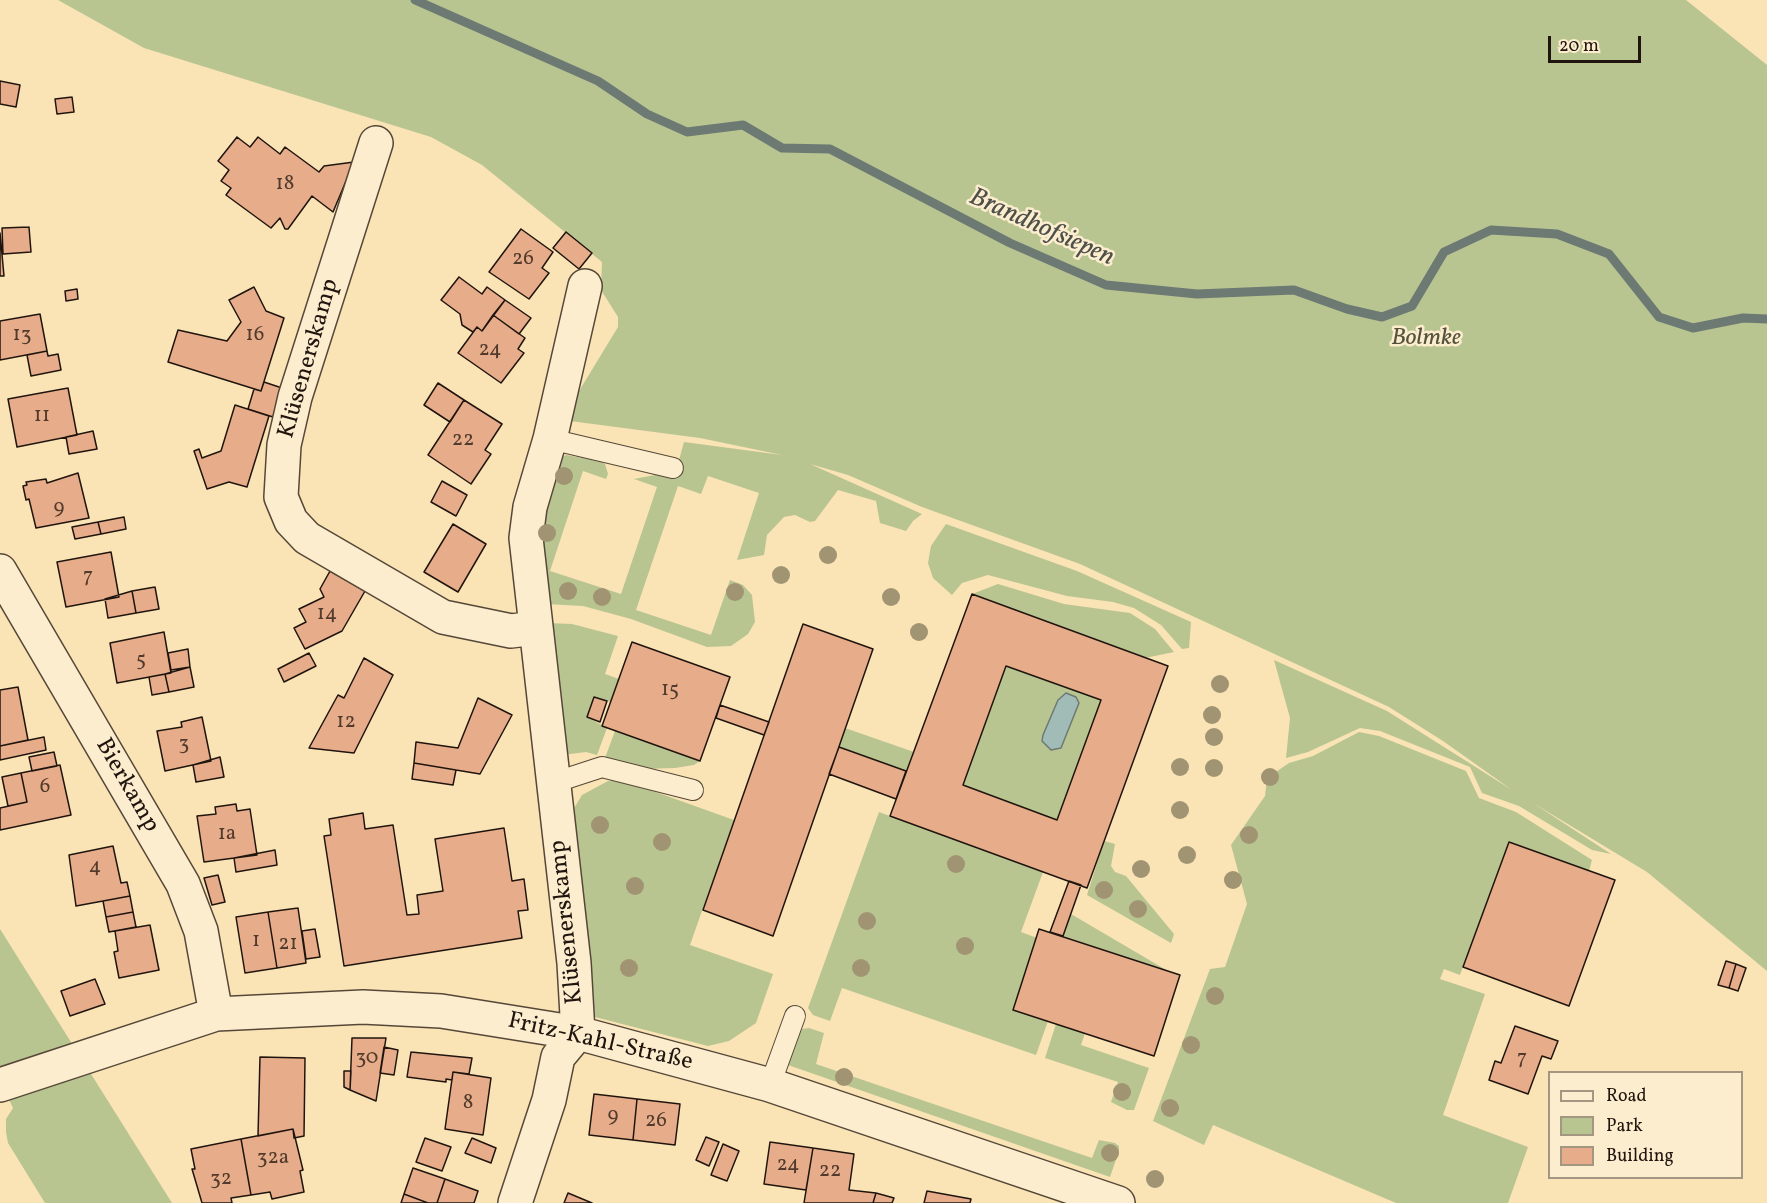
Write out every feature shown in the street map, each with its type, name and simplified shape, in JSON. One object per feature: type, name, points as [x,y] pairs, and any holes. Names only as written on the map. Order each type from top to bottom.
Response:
[{"type":"street","name":"Klüsenerskamp","points":[[376,143],[295,397],[284,445],[281,497],[291,521],[307,538],[442,617],[511,631],[536,628]]},
{"type":"street","name":"Klüsenerskamp","points":[[515,1203],[549,1100],[558,1057],[578,1033],[574,963],[526,538],[530,507],[550,439],[585,286]]},
{"type":"street","name":"Bierkamp","points":[[0,572],[183,884],[201,931],[216,1014]]},
{"type":"street","name":"Fritz-Kahl-Straße","points":[[0,1085],[216,1014],[363,1007],[441,1011],[578,1033],[770,1085],[1102,1200]]},
{"type":"lane","points":[[550,439],[673,468]]},
{"type":"lane","points":[[553,783],[602,767],[693,789]]},
{"type":"lane","points":[[770,1085],[795,1016]]},
{"type":"green space","name":"Bolmke","points":[[58,0],[1686,0],[1767,65],[1767,971],[1647,872],[1533,803],[1611,854],[1592,850],[1519,806],[1482,793],[1470,767],[1380,731],[1360,728],[1308,752],[1286,758],[1290,718],[1274,660],[1387,711],[1512,790],[1443,741],[1389,707],[1080,564],[922,507],[848,475],[810,464],[922,514],[906,531],[880,523],[876,501],[838,490],[815,521],[810,522],[795,515],[784,517],[767,535],[764,555],[737,560],[759,493],[708,476],[701,494],[678,486],[636,610],[711,635],[730,580],[743,585],[752,595],[755,622],[748,634],[731,646],[707,647],[631,619],[583,606],[545,604],[539,533],[558,459],[566,455],[600,461],[605,464],[608,474],[606,479],[583,471],[550,571],[621,594],[657,487],[634,479],[676,471],[684,442],[782,455],[700,438],[570,421],[576,396],[618,327],[618,317],[601,290],[602,262],[482,165],[431,137],[144,48]]},
{"type":"green space","points":[[946,524],[1077,571],[1191,622],[1189,648],[1182,649],[1161,625],[1134,608],[1113,602],[1067,596],[988,575],[962,583],[952,595],[933,578],[928,563],[931,546]]},
{"type":"green space","points":[[998,584],[1064,604],[1130,613],[1155,629],[1174,652],[1145,658],[972,594]]},
{"type":"green space","points":[[547,623],[572,624],[618,636],[605,674],[619,679],[611,702],[594,697],[587,717],[607,728],[597,755],[586,752],[562,755]]},
{"type":"green space","points":[[1006,666],[1101,700],[1057,820],[963,785]]},
{"type":"green space","points":[[845,728],[914,752],[906,771],[839,747]]},
{"type":"green space","points":[[615,731],[700,761],[694,765],[675,768],[642,769],[605,758]]},
{"type":"green space","points":[[1359,732],[1379,736],[1466,771],[1479,798],[1516,812],[1592,860],[1589,871],[1509,842],[1460,975],[1444,969],[1440,979],[1485,994],[1443,1115],[1528,1147],[1508,1203],[1396,1203],[1213,1125],[1204,1145],[1153,1121],[1210,969],[1225,967],[1247,904],[1231,845],[1265,796],[1267,778],[1289,763],[1313,756]]},
{"type":"green space","points":[[608,781],[625,781],[734,820],[690,945],[773,974],[756,1023],[729,1041],[708,1046],[591,1016],[569,827],[573,810],[582,795]]},
{"type":"green space","points":[[879,812],[1043,872],[1021,932],[1037,938],[1048,1021],[1036,1055],[842,988],[830,1021],[813,1015],[808,1008]]},
{"type":"green space","points":[[1104,841],[1115,844],[1111,866],[1115,872],[1126,876],[1174,934],[1171,943],[1087,895]]},
{"type":"green space","points":[[1071,914],[1168,971],[1063,936]]},
{"type":"green space","points":[[0,929],[172,1203],[45,1203],[8,1143],[6,1132],[6,1119],[13,1108],[0,1081]]},
{"type":"green space","points":[[1056,1024],[1085,1033],[1081,1045],[1149,1068],[1134,1110],[1127,1110],[1111,1102],[1118,1082],[1045,1058]]},
{"type":"green space","points":[[809,1028],[824,1033],[816,1064],[1092,1158],[1099,1140],[1115,1143],[1119,1146],[1119,1151],[1110,1177],[788,1065],[802,1029]]},
{"type":"water","points":[[1066,693],[1076,697],[1079,703],[1061,748],[1051,750],[1042,741],[1043,735],[1058,700]]},
{"type":"building","points":[[0,81],[20,85],[16,107],[0,104]]},
{"type":"building","points":[[72,97],[74,112],[57,114],[55,99]]},
{"type":"building","points":[[237,137],[250,147],[258,137],[280,154],[285,147],[319,172],[324,166],[354,162],[333,212],[312,196],[288,229],[285,229],[280,218],[271,228],[226,195],[231,188],[221,181],[229,170],[218,161]]},
{"type":"building","points":[[29,227],[31,252],[3,254],[2,228]]},
{"type":"building","points":[[521,229],[553,252],[542,268],[549,273],[529,299],[489,272]]},
{"type":"building","points":[[566,232],[592,253],[579,269],[553,248]]},
{"type":"building","points":[[0,233],[4,276],[0,276]]},
{"type":"building","points":[[459,277],[482,294],[487,287],[505,300],[482,331],[477,327],[473,332],[462,325],[460,314],[441,300]]},
{"type":"building","points":[[254,287],[266,311],[284,318],[261,391],[168,362],[178,330],[227,341],[241,322],[229,300]]},
{"type":"building","points":[[77,289],[78,299],[66,301],[65,291]]},
{"type":"building","points":[[505,300],[531,318],[519,334],[493,315]]},
{"type":"building","points":[[40,314],[47,351],[0,360],[0,321]]},
{"type":"building","points":[[493,315],[525,338],[518,349],[524,353],[501,383],[458,353],[477,327],[482,331]]},
{"type":"building","points":[[47,351],[48,356],[58,354],[61,370],[31,376],[27,355]]},
{"type":"building","points":[[264,382],[282,388],[273,417],[248,409],[254,389],[261,391]]},
{"type":"building","points":[[438,383],[464,400],[450,422],[424,405]]},
{"type":"building","points":[[68,388],[77,435],[17,447],[8,399]]},
{"type":"building","points":[[464,400],[502,424],[485,450],[491,454],[471,484],[428,455]]},
{"type":"building","points":[[235,405],[269,416],[247,487],[229,482],[207,489],[194,451],[199,449],[202,458],[221,451]]},
{"type":"building","points":[[93,431],[97,449],[69,454],[66,437]]},
{"type":"building","points":[[78,473],[89,518],[36,528],[29,499],[26,500],[23,486],[27,485],[26,482],[46,479],[47,483]]},
{"type":"building","points":[[442,481],[467,495],[456,516],[431,502]]},
{"type":"building","points":[[124,517],[126,529],[101,534],[98,522]]},
{"type":"building","points":[[98,522],[101,534],[75,539],[72,527]]},
{"type":"building","points":[[453,524],[486,544],[458,592],[424,572]]},
{"type":"building","points":[[111,552],[119,597],[66,607],[57,562]]},
{"type":"building","points":[[330,571],[365,591],[342,631],[305,649],[294,628],[306,622],[299,609],[324,597],[320,589]]},
{"type":"building","points":[[155,587],[159,609],[136,613],[132,591]]},
{"type":"building","points":[[132,591],[136,613],[108,618],[105,599]]},
{"type":"building","points":[[972,594],[1168,666],[1087,888],[890,816]],"holes":[[[1006,666],[1101,700],[1057,820],[963,785]]]},
{"type":"building","points":[[803,624],[873,649],[773,936],[703,910]]},
{"type":"building","points":[[164,632],[171,673],[117,683],[110,643]]},
{"type":"building","points":[[632,642],[730,677],[700,761],[602,726]]},
{"type":"building","points":[[188,649],[190,667],[171,670],[168,653]]},
{"type":"building","points":[[309,653],[316,666],[284,682],[278,669]]},
{"type":"building","points":[[364,658],[393,675],[354,753],[309,748],[338,695],[344,698]]},
{"type":"building","points":[[190,667],[194,687],[169,692],[165,674]]},
{"type":"building","points":[[165,674],[169,692],[152,695],[149,677]]},
{"type":"building","points":[[18,687],[28,740],[0,746],[0,690]]},
{"type":"building","points":[[594,697],[607,701],[600,722],[587,717]]},
{"type":"building","points":[[478,698],[512,715],[480,774],[414,763],[416,742],[458,748]]},
{"type":"building","points":[[720,705],[769,722],[764,735],[716,718]]},
{"type":"building","points":[[202,717],[211,761],[165,771],[157,731],[182,727],[181,722]]},
{"type":"building","points":[[44,737],[46,750],[0,760],[0,746]]},
{"type":"building","points":[[839,747],[906,771],[896,799],[829,774]]},
{"type":"building","points":[[54,752],[57,766],[32,771],[29,757]]},
{"type":"building","points":[[220,757],[224,777],[196,782],[193,765]]},
{"type":"building","points":[[414,763],[456,770],[453,785],[412,779]]},
{"type":"building","points":[[60,765],[71,815],[0,830],[0,808],[27,802],[21,773]]},
{"type":"building","points":[[21,773],[27,802],[8,806],[2,777]]},
{"type":"building","points":[[236,804],[237,811],[250,809],[257,855],[204,862],[197,816],[216,814],[215,807]]},
{"type":"building","points":[[363,813],[365,829],[393,825],[407,915],[419,914],[417,895],[443,891],[435,839],[504,828],[512,881],[524,879],[528,910],[518,911],[522,938],[344,966],[324,836],[331,835],[329,819]]},
{"type":"building","points":[[1509,842],[1615,880],[1569,1006],[1463,967]]},
{"type":"building","points":[[113,846],[121,883],[127,882],[130,896],[76,906],[69,855]]},
{"type":"building","points":[[275,850],[277,865],[236,872],[234,858]]},
{"type":"building","points":[[218,875],[225,902],[212,905],[204,878]]},
{"type":"building","points":[[1069,881],[1081,885],[1063,936],[1050,932]]},
{"type":"building","points":[[130,896],[133,912],[106,917],[103,901]]},
{"type":"building","points":[[298,908],[306,963],[277,968],[268,912]]},
{"type":"building","points":[[133,912],[136,927],[109,932],[106,917]]},
{"type":"building","points":[[268,912],[277,968],[245,973],[236,917]]},
{"type":"building","points":[[150,925],[159,970],[119,978],[114,952],[118,951],[115,931]]},
{"type":"building","points":[[315,929],[320,957],[306,959],[302,931]]},
{"type":"building","points":[[1039,929],[1180,975],[1154,1056],[1013,1010]]},
{"type":"building","points":[[1726,961],[1736,964],[1729,988],[1718,985]]},
{"type":"building","points":[[1736,964],[1746,968],[1738,991],[1729,988]]},
{"type":"building","points":[[95,979],[105,1004],[70,1016],[61,991]]},
{"type":"building","points":[[1515,1026],[1558,1041],[1551,1059],[1542,1056],[1528,1094],[1489,1080],[1495,1061],[1501,1063]]},
{"type":"building","points":[[352,1038],[386,1038],[376,1101],[350,1090]]},
{"type":"building","points":[[384,1047],[398,1050],[394,1075],[380,1073]]},
{"type":"building","points":[[411,1052],[472,1058],[469,1074],[453,1072],[452,1080],[446,1079],[446,1082],[407,1077]]},
{"type":"building","points":[[260,1057],[305,1058],[304,1136],[294,1138],[293,1129],[258,1136]]},
{"type":"building","points":[[344,1071],[351,1071],[350,1090],[344,1087]]},
{"type":"building","points":[[453,1072],[491,1078],[483,1135],[445,1129]]},
{"type":"building","points":[[594,1094],[637,1099],[633,1140],[589,1135]]},
{"type":"building","points":[[637,1099],[680,1104],[675,1145],[633,1140]]},
{"type":"building","points":[[293,1129],[303,1170],[300,1171],[304,1192],[272,1199],[270,1192],[251,1195],[241,1139]]},
{"type":"building","points":[[706,1137],[719,1142],[709,1166],[696,1160]]},
{"type":"building","points":[[425,1138],[451,1147],[442,1171],[416,1162]]},
{"type":"building","points":[[472,1138],[496,1148],[491,1163],[465,1153]]},
{"type":"building","points":[[241,1139],[251,1195],[231,1198],[232,1203],[202,1203],[192,1169],[195,1169],[191,1149]]},
{"type":"building","points":[[770,1142],[813,1148],[806,1190],[764,1184]]},
{"type":"building","points":[[723,1144],[739,1151],[727,1181],[711,1175]]},
{"type":"building","points":[[813,1148],[854,1154],[849,1190],[876,1193],[873,1203],[804,1203]]},
{"type":"building","points":[[413,1168],[445,1179],[437,1203],[428,1203],[404,1194]]},
{"type":"building","points":[[445,1179],[478,1191],[474,1203],[437,1203]]},
{"type":"building","points":[[927,1191],[971,1199],[970,1203],[924,1203]]},
{"type":"building","points":[[568,1193],[592,1203],[564,1203]]},
{"type":"building","points":[[876,1193],[894,1198],[892,1203],[873,1203]]},
{"type":"building","points":[[404,1194],[428,1203],[401,1203]]},
{"type":"waterway","name":"Brandhofsiepen","points":[[415,0],[598,81],[647,114],[687,132],[743,125],[782,148],[830,149],[1010,243],[1106,285],[1197,294],[1294,290],[1347,309],[1382,317],[1412,306],[1444,252],[1491,230],[1557,234],[1609,254],[1659,317],[1693,328],[1743,318],[1767,319]]}]
